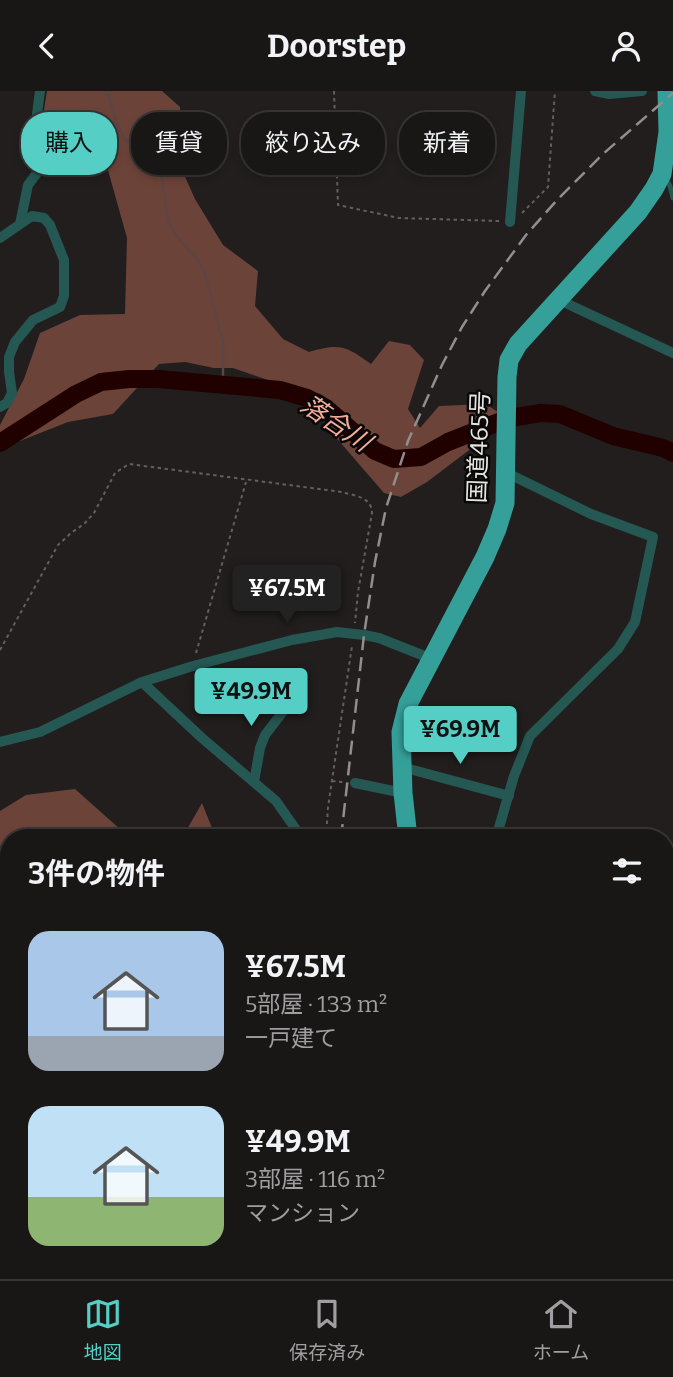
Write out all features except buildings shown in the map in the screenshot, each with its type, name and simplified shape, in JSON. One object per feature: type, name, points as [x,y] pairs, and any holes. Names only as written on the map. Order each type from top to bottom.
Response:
[{"type":"highway","name":"国道465号","points":[[407,829],[401,731],[408,704],[498,530],[505,503],[507,473],[506,401],[509,360],[518,344],[638,212],[654,190],[662,174],[668,132],[667,91]]},
{"type":"street","points":[[20,224],[28,185],[43,165],[45,151],[37,114],[40,91]]},
{"type":"street","points":[[510,222],[521,91]]},
{"type":"street","points":[[595,91],[610,94],[642,91]]},
{"type":"street","points":[[0,239],[33,216],[44,218],[50,225],[64,260],[64,296],[60,307],[33,320],[15,342],[9,357],[12,393],[7,403],[0,407]]},
{"type":"street","points":[[557,299],[673,353]]},
{"type":"street","points":[[499,829],[530,736],[618,649],[635,622],[653,537],[591,514],[507,473]]},
{"type":"street","points":[[0,742],[40,731],[142,682],[292,640],[337,632],[354,634],[379,638],[432,659]]},
{"type":"street","points":[[142,682],[276,801],[296,829]]},
{"type":"street","points":[[254,782],[265,736],[285,709],[293,690]]},
{"type":"street","points":[[402,767],[509,796]]},
{"type":"street","points":[[355,783],[403,793]]},
{"type":"lane","points":[[662,174],[670,186],[673,198]]},
{"type":"path","points":[[334,91],[338,205],[399,218],[510,222],[548,187],[555,91]]},
{"type":"path","points":[[0,650],[58,545],[89,519],[115,473],[128,464],[342,492],[366,499],[372,507],[372,513],[358,592],[327,829]]},
{"type":"path","points":[[192,666],[246,482]]},
{"type":"path","points":[[332,781],[355,783]]},
{"type":"shaded area","points":[[47,91],[162,91],[180,107],[180,112],[131,112],[131,175],[184,175],[195,199],[223,245],[258,271],[255,306],[283,339],[309,352],[342,348],[371,364],[389,341],[410,345],[424,360],[408,409],[420,428],[439,406],[486,404],[499,413],[481,441],[427,482],[401,497],[384,493],[333,434],[321,394],[288,387],[233,368],[214,368],[185,362],[159,364],[113,414],[68,422],[20,441],[0,441],[0,425],[24,379],[40,333],[80,315],[125,314],[127,238],[109,175],[117,175],[117,112],[44,112]]},
{"type":"shaded area","points":[[75,789],[120,829],[0,829],[0,811],[26,795]]},
{"type":"shaded area","points":[[202,803],[212,829],[187,829]]},
{"type":"waterway","points":[[107,91],[122,133],[133,148],[158,170],[172,229],[204,270],[223,342],[223,385]]},
{"type":"waterway","name":"落合川","points":[[0,443],[76,394],[101,382],[158,379],[280,390],[307,398],[326,408],[375,451],[394,459],[421,457],[448,442],[509,418],[541,413],[560,414],[613,436],[673,453]]},
{"type":"railway","points":[[342,829],[364,635],[386,508],[408,441],[442,365],[485,291],[526,235],[603,154],[673,93]]}]
